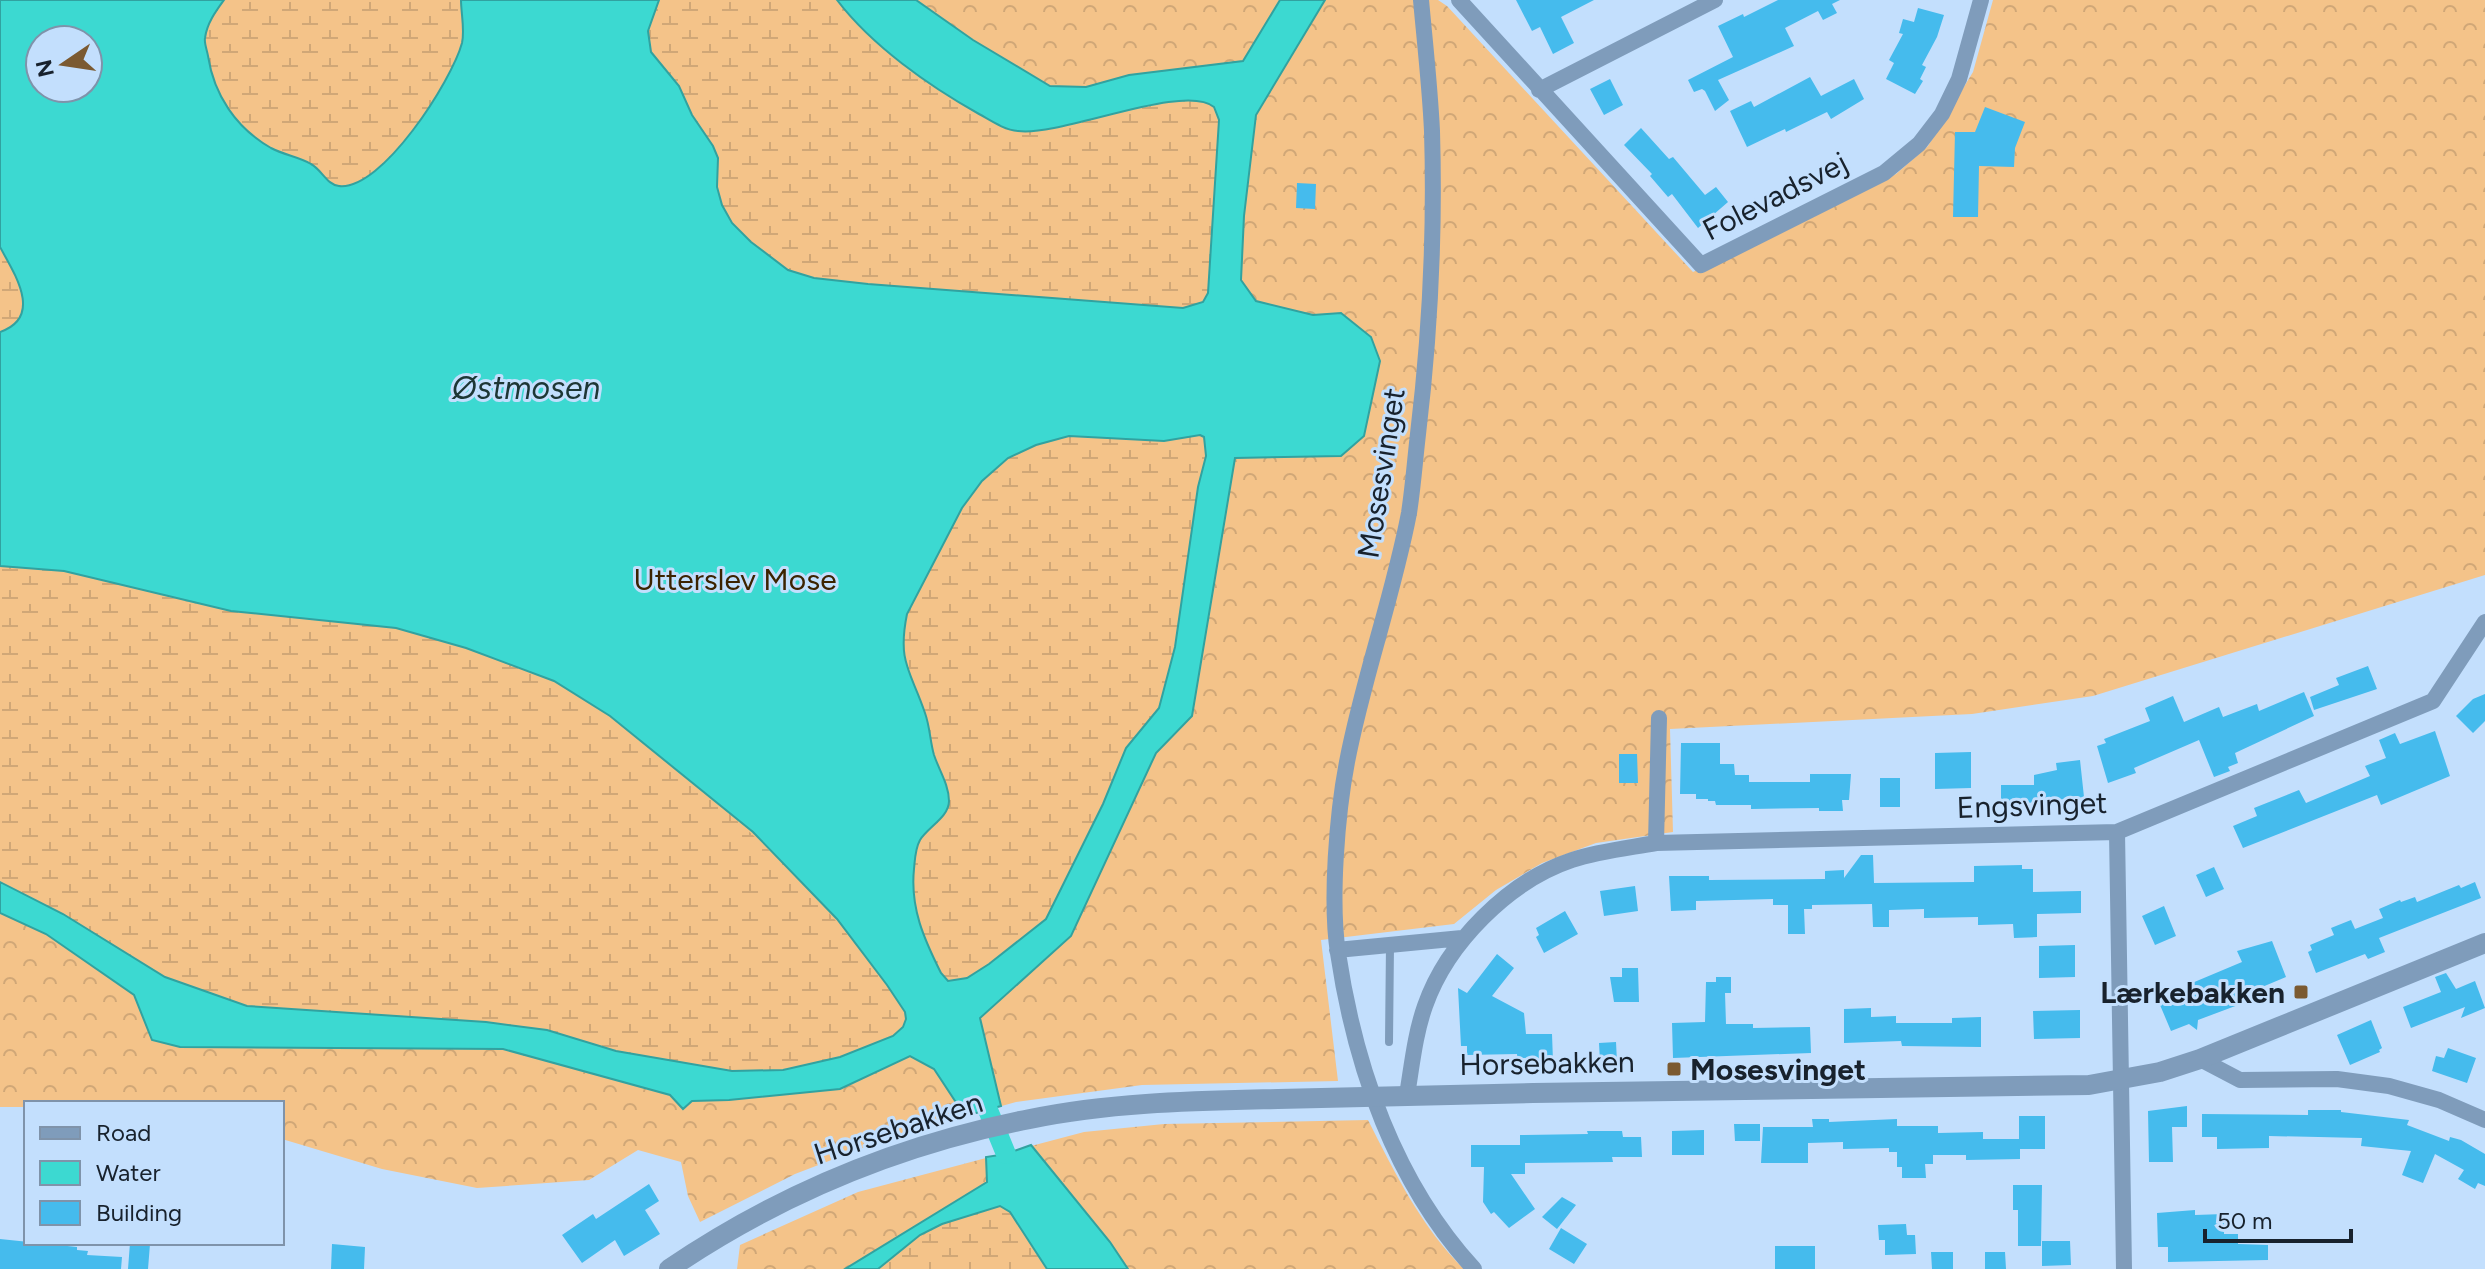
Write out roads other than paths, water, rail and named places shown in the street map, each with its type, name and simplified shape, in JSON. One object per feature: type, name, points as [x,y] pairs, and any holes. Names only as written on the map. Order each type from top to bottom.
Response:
[{"type":"street","name":"Mosesvinget","points":[[1421,0],[1432,130],[1433,236],[1426,368],[1408,513],[1346,763],[1337,835],[1337,950],[1353,1028],[1373,1096],[1410,1180],[1437,1223],[1474,1269]]},
{"type":"street","name":"Folevadsvej","points":[[1459,0],[1701,265],[1884,173],[1919,144],[1942,114],[1959,79],[1981,0]]},
{"type":"street","points":[[1539,90],[1715,0]]},
{"type":"street","name":"Engsvinget","points":[[1407,1095],[1425,1006],[1439,975],[1462,938],[1509,896],[1533,879],[1570,861],[1605,851],[1656,843],[2117,832],[2433,701],[2485,622]]},
{"type":"street","points":[[1656,843],[1659,718]]},
{"type":"street","points":[[2117,832],[2124,1269]]},
{"type":"street","points":[[1337,950],[1462,938]]},
{"type":"street","name":"Horsebakken","points":[[669,1269],[706,1243],[816,1186],[885,1158],[1032,1118],[1184,1102],[1373,1096],[2089,1085],[2160,1072],[2200,1059],[2485,943]]},
{"type":"street","points":[[2200,1059],[2240,1080],[2337,1079],[2389,1086],[2439,1100],[2485,1120]]},
{"type":"lane","points":[[1389,1042],[1390,945]]},
{"type":"water","name":"Østmosen","points":[[0,0],[224,0],[210,22],[205,40],[221,97],[237,120],[258,140],[311,164],[331,183],[339,186],[356,183],[375,171],[394,153],[430,106],[445,82],[462,43],[461,0],[659,0],[648,31],[651,52],[679,86],[692,115],[713,146],[718,158],[717,187],[722,205],[732,223],[751,242],[788,270],[814,278],[868,284],[1183,308],[1203,302],[1208,293],[1219,120],[1214,107],[1199,101],[1177,101],[1038,131],[1008,129],[960,103],[902,64],[867,33],[837,0],[916,0],[973,40],[1050,86],[1086,87],[1129,75],[1243,61],[1280,0],[1325,0],[1256,115],[1244,216],[1241,280],[1256,301],[1313,315],[1341,313],[1371,337],[1380,361],[1364,436],[1341,456],[1235,458],[1192,716],[1156,753],[1071,936],[980,1018],[1001,1106],[965,1116],[934,1069],[910,1056],[840,1089],[692,1101],[683,1109],[670,1095],[503,1049],[180,1047],[152,1040],[134,995],[46,934],[0,913],[0,882],[63,914],[165,977],[247,1006],[486,1022],[547,1030],[616,1051],[732,1071],[783,1070],[840,1057],[893,1036],[903,1027],[906,1019],[905,1012],[887,985],[837,919],[753,832],[610,716],[554,681],[466,648],[396,628],[231,611],[64,571],[0,566],[0,332],[21,316],[23,305],[18,281],[0,247]],"holes":[[[1069,436],[1164,441],[1204,437],[1206,456],[1198,487],[1175,647],[1159,708],[1126,748],[1103,804],[1046,919],[967,978],[948,981],[941,973],[924,935],[914,897],[918,843],[946,812],[949,795],[905,656],[907,614],[962,508],[982,481],[1008,458],[1036,445]]]},
{"type":"water","points":[[1031,1145],[1110,1242],[1128,1269],[1047,1269],[1010,1212],[1000,1206],[942,1224],[920,1235],[878,1269],[845,1269],[987,1182],[986,1157]]},
{"type":"waterway","points":[[988,1110],[1006,1154]]},
{"type":"place","name":"Lærkebakken","points":[[2301,992]]},
{"type":"place","name":"Mosesvinget","points":[[1674,1069]]},
{"type":"park label","name":"Utterslev Mose","points":[[735,579]]}]
